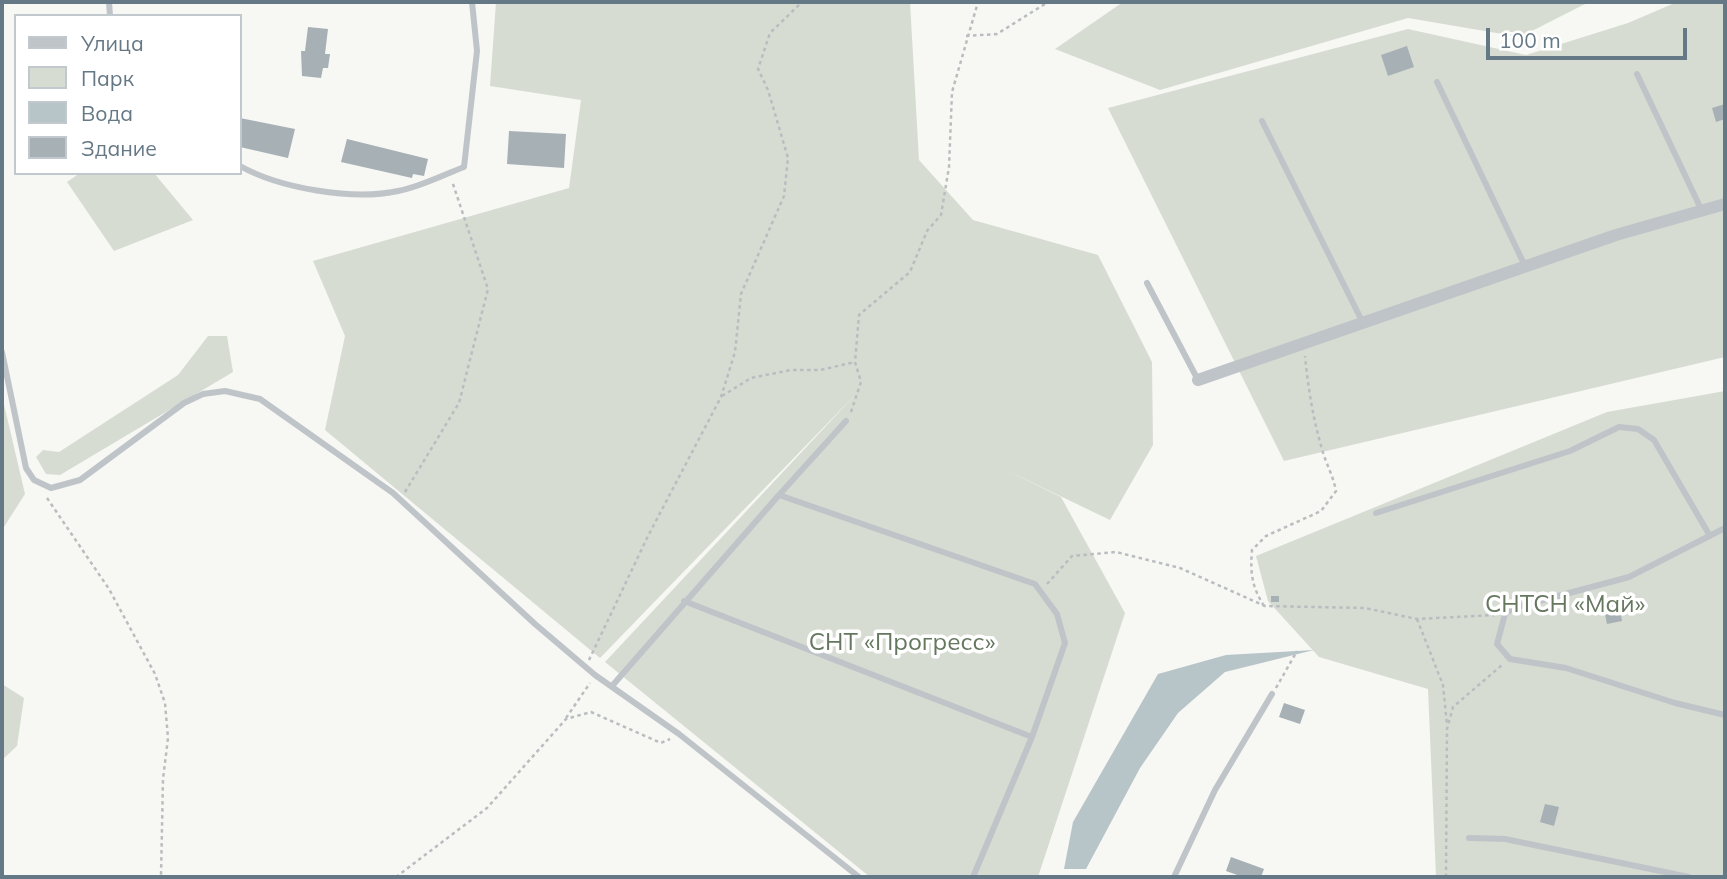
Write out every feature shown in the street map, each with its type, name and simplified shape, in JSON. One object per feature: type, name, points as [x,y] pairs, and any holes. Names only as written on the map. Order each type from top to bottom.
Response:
[{"type":"street","points":[[1198,380],[1616,236],[1725,204]]},
{"type":"lane","points":[[242,167],[256,175],[324,194],[397,192],[464,167],[477,51],[472,2]]},
{"type":"lane","points":[[1637,74],[1702,211]]},
{"type":"lane","points":[[1437,82],[1526,267]]},
{"type":"lane","points":[[1262,121],[1364,324]]},
{"type":"lane","points":[[1147,283],[1198,380]]},
{"type":"lane","points":[[2,352],[26,468],[42,485],[51,488],[80,480],[184,402],[204,394],[225,391],[260,399],[393,493],[535,624],[595,674],[679,734],[859,877]]},
{"type":"lane","points":[[612,686],[684,601],[846,421]]},
{"type":"lane","points":[[1376,513],[1570,451],[1619,428],[1638,429],[1654,440],[1710,536]]},
{"type":"lane","points":[[779,495],[1035,584],[1057,614],[1065,643],[1032,737],[973,877]]},
{"type":"lane","points":[[1725,528],[1629,577],[1513,608],[1505,614],[1497,644],[1510,659],[1566,667],[1675,703],[1725,715]]},
{"type":"lane","points":[[684,601],[1032,737]]},
{"type":"lane","points":[[1174,877],[1215,790],[1272,694]]},
{"type":"lane","points":[[1469,838],[1505,839],[1689,877]]},
{"type":"path","points":[[586,666],[648,536],[721,397],[735,352],[741,294],[784,196],[788,159],[768,90],[758,69],[770,33],[802,2]]},
{"type":"path","points":[[846,421],[855,404],[861,382],[855,362],[859,315],[909,272],[927,231],[941,215],[949,167],[952,92],[978,2]]},
{"type":"path","points":[[966,36],[997,34],[1048,2]]},
{"type":"path","points":[[403,495],[459,402],[488,289],[450,173]]},
{"type":"path","points":[[1265,606],[1254,590],[1250,573],[1252,550],[1266,536],[1321,511],[1336,491],[1333,470],[1323,452],[1309,389],[1304,345]]},
{"type":"path","points":[[721,397],[751,378],[791,370],[820,370],[855,362]]},
{"type":"path","points":[[42,485],[49,503],[109,589],[155,674],[165,703],[168,738],[163,779],[161,877]]},
{"type":"path","points":[[1041,593],[1054,574],[1072,556],[1116,552],[1180,568],[1265,606],[1365,608],[1417,619],[1505,614]]},
{"type":"path","points":[[1417,619],[1443,685],[1447,729],[1447,877]]},
{"type":"path","points":[[1272,694],[1297,651]]},
{"type":"path","points":[[1447,729],[1453,707],[1479,682],[1510,659]]},
{"type":"path","points":[[396,877],[486,808],[566,719],[595,674]]},
{"type":"path","points":[[566,719],[592,712],[662,743],[679,734]]},
{"type":"green space","name":"СНТ «Прогресс»","points":[[496,2],[910,2],[919,160],[973,220],[1098,255],[1152,362],[1153,445],[1110,520],[1002,468],[1061,497],[1125,613],[1038,877],[870,877],[605,662],[855,395],[600,658],[325,430],[345,336],[313,261],[569,188],[581,100],[490,86]]},
{"type":"green space","points":[[1123,2],[1589,2],[1520,37],[1408,18],[1160,90],[1055,49]]},
{"type":"green space","points":[[1677,2],[1725,2],[1725,357],[1284,461],[1108,108],[1408,29],[1526,55],[1628,23]]},
{"type":"green space","points":[[77,175],[156,175],[193,220],[114,251],[67,182]]},
{"type":"green space","points":[[208,336],[227,336],[233,372],[60,475],[46,474],[36,457],[43,450],[59,452],[178,375]]},
{"type":"green space","name":"СНТСН «Май»","points":[[1725,391],[1725,877],[1436,877],[1428,689],[1319,657],[1268,601],[1256,556],[1607,412]]},
{"type":"green space","points":[[2,396],[25,494],[2,530]]},
{"type":"green space","points":[[2,684],[24,698],[17,746],[2,760]]},
{"type":"water","points":[[1314,650],[1225,672],[1178,713],[1140,768],[1086,869],[1064,869],[1073,822],[1158,674],[1226,655]]},
{"type":"building","points":[[308,27],[328,29],[325,54],[330,54],[328,68],[323,68],[321,78],[302,76],[301,51],[305,51]]},
{"type":"building","points":[[1407,46],[1414,67],[1388,76],[1381,55]]},
{"type":"building","points":[[1725,104],[1725,119],[1716,122],[1712,108]]},
{"type":"building","points":[[242,118],[295,129],[288,158],[242,147]]},
{"type":"building","points":[[509,131],[566,134],[564,168],[507,164]]},
{"type":"building","points":[[347,139],[428,159],[424,176],[413,174],[412,178],[341,162]]},
{"type":"building","points":[[1271,596],[1279,596],[1279,602],[1271,602]]},
{"type":"building","points":[[1618,597],[1622,621],[1607,624],[1602,600]]},
{"type":"building","points":[[1284,703],[1305,710],[1300,724],[1279,717]]},
{"type":"building","points":[[1545,804],[1559,807],[1554,826],[1540,822]]},
{"type":"building","points":[[1231,857],[1264,869],[1261,877],[1243,877],[1226,871]]}]
